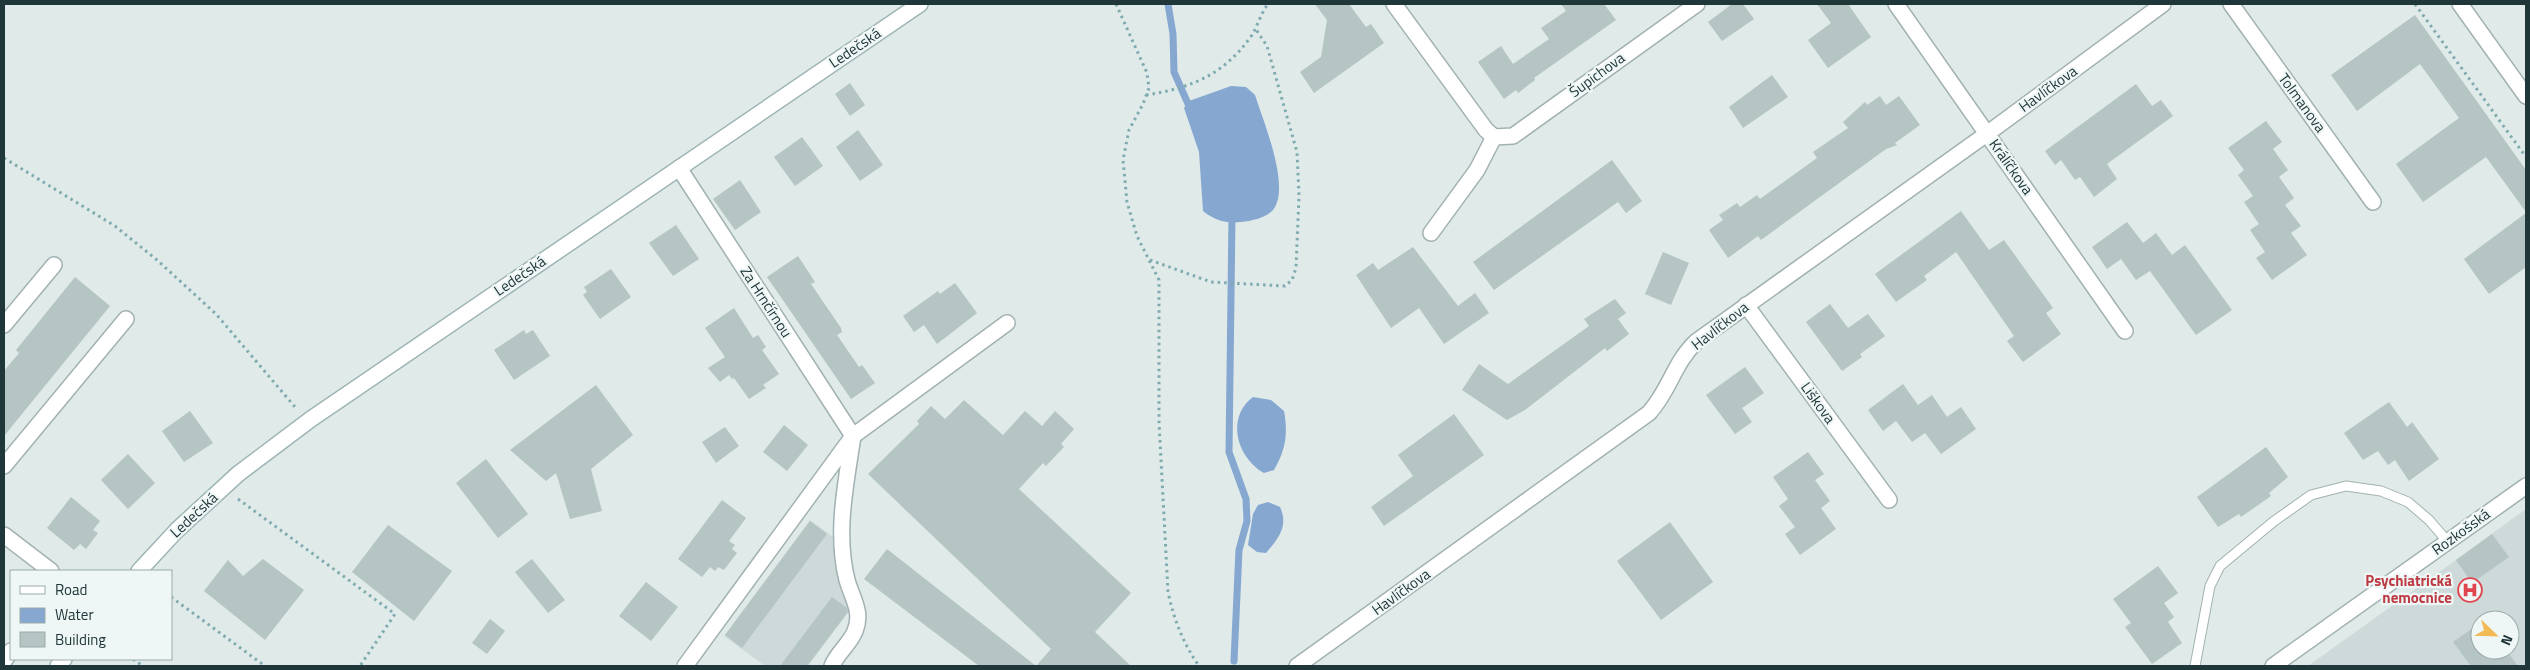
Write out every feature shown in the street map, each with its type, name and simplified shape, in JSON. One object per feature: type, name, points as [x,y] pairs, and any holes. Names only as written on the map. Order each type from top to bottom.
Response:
[{"type":"street","name":"Ledečská","points":[[139,570],[177,530],[222,488],[311,419],[920,4]]},
{"type":"street","points":[[1394,4],[1486,130],[1494,137],[1476,170],[1431,232]]},
{"type":"street","name":"Šupichova","points":[[1494,137],[1513,136],[1697,4]]},
{"type":"street","name":"Králíčkova","points":[[1896,4],[2125,331]]},
{"type":"street","name":"Havlíčkova","points":[[1297,666],[1639,421],[1665,394],[1678,363],[1689,348],[1746,305],[1988,133],[2163,4]]},
{"type":"street","name":"Tolmanova","points":[[2231,4],[2374,202]]},
{"type":"street","points":[[2460,4],[2526,96]]},
{"type":"street","name":"Za Hrnčírnou","points":[[679,168],[853,436]]},
{"type":"street","points":[[4,325],[54,265]]},
{"type":"street","name":"Liškova","points":[[1746,305],[1889,500]]},
{"type":"street","points":[[4,466],[126,319]]},
{"type":"street","points":[[685,666],[853,436],[1007,324]]},
{"type":"street","points":[[832,666],[855,631],[858,608],[848,580],[842,544],[843,505],[853,436]]},
{"type":"street","name":"Rozkošská","points":[[2273,666],[2526,486]]},
{"type":"street","points":[[4,535],[50,570]]},
{"type":"lane","points":[[2195,666],[2210,586],[2220,566],[2273,522],[2311,495],[2346,486],[2381,491],[2408,502],[2429,520],[2448,542]]},
{"type":"path","points":[[1116,4],[1147,73],[1149,88],[1129,130],[1123,160],[1127,202],[1137,236],[1159,280],[1159,422],[1168,592],[1174,619],[1189,652],[1199,666]]},
{"type":"path","points":[[1146,95],[1172,91],[1212,76],[1232,59],[1255,28],[1268,4]]},
{"type":"path","points":[[2415,4],[2526,157]]},
{"type":"path","points":[[1150,260],[1211,282],[1285,286],[1292,280],[1296,268],[1299,196],[1297,152],[1267,46],[1255,28]]},
{"type":"path","points":[[4,158],[116,226],[157,260],[216,314],[295,407],[311,419]]},
{"type":"path","points":[[222,488],[395,614],[360,666]]},
{"type":"path","points":[[172,598],[265,666]]},
{"type":"shaded area","name":"Psychiatrická nemocnice","points":[[2526,509],[2526,666],[2308,666],[2456,560]]},
{"type":"shaded area","points":[[810,520],[836,539],[836,568],[841,592],[850,610],[808,666],[765,666],[724,636]]},
{"type":"water","points":[[1231,86],[1246,87],[1255,95],[1269,135],[1279,183],[1275,207],[1264,217],[1249,221],[1224,222],[1203,211],[1199,152],[1184,108],[1189,101]]},
{"type":"water","points":[[1253,397],[1271,400],[1284,411],[1286,434],[1281,455],[1274,470],[1264,473],[1254,466],[1247,457],[1238,437],[1239,415]]},
{"type":"water","points":[[1268,502],[1280,507],[1283,526],[1275,543],[1266,553],[1257,552],[1248,545],[1253,514],[1258,505]]},
{"type":"building","points":[[1315,4],[1349,4],[1366,27],[1371,24],[1384,43],[1314,93],[1300,72],[1321,57],[1327,20]]},
{"type":"building","points":[[1561,4],[1604,4],[1616,20],[1534,78],[1535,80],[1518,93],[1516,90],[1504,99],[1478,62],[1501,46],[1513,64],[1549,39],[1541,28],[1566,11]]},
{"type":"building","points":[[1732,4],[1743,4],[1754,19],[1722,41],[1708,22]]},
{"type":"building","points":[[1817,4],[1848,4],[1871,37],[1828,68],[1808,40],[1831,23]]},
{"type":"building","points":[[2415,15],[2526,170],[2526,212],[2486,157],[2423,202],[2396,164],[2459,118],[2420,64],[2357,111],[2331,75]]},
{"type":"building","points":[[1772,75],[1788,97],[1743,128],[1729,107]]},
{"type":"building","points":[[850,83],[865,105],[850,116],[835,94]]},
{"type":"building","points":[[2136,84],[2152,106],[2161,100],[2173,116],[2107,164],[2117,179],[2094,197],[2080,177],[2075,180],[2061,160],[2055,165],[2045,151]]},
{"type":"building","points":[[1880,96],[1886,105],[1899,96],[1920,125],[1895,143],[1897,145],[1886,149],[1761,240],[1758,236],[1728,258],[1709,230],[1723,220],[1719,215],[1737,203],[1740,207],[1757,195],[1760,199],[1817,158],[1813,152],[1848,128],[1843,122],[1865,102],[1867,105]]},
{"type":"building","points":[[2266,121],[2282,142],[2273,149],[2288,170],[2279,177],[2294,198],[2285,205],[2301,226],[2291,233],[2307,255],[2272,280],[2256,258],[2265,252],[2250,230],[2259,224],[2244,202],[2253,196],[2238,175],[2244,170],[2228,148]]},
{"type":"building","points":[[858,130],[883,165],[860,181],[836,147]]},
{"type":"building","points":[[802,137],[823,166],[795,186],[774,157]]},
{"type":"building","points":[[1612,160],[1642,201],[1626,213],[1618,202],[1494,290],[1473,262]]},
{"type":"building","points":[[740,180],[761,212],[735,230],[713,199]]},
{"type":"building","points":[[1961,211],[1989,250],[2004,240],[2053,308],[2046,313],[2061,334],[2023,362],[2007,341],[2014,336],[1956,252],[1924,276],[1927,280],[1896,302],[1875,274]]},
{"type":"building","points":[[2526,213],[2526,267],[2489,294],[2464,259]]},
{"type":"building","points":[[2127,222],[2143,243],[2156,233],[2172,255],[2185,245],[2232,310],[2196,335],[2150,271],[2136,280],[2121,259],[2107,269],[2092,247]]},
{"type":"building","points":[[676,225],[699,259],[673,276],[649,243]]},
{"type":"building","points":[[1413,247],[1458,306],[1475,293],[1489,313],[1444,344],[1419,308],[1391,328],[1356,275],[1373,263],[1378,270]]},
{"type":"building","points":[[1663,252],[1689,263],[1671,305],[1645,294]]},
{"type":"building","points":[[798,256],[815,282],[811,284],[841,328],[842,332],[837,335],[859,367],[862,365],[875,383],[851,399],[767,277]]},
{"type":"building","points":[[611,269],[631,297],[600,319],[583,295],[587,292],[584,287]]},
{"type":"building","points":[[75,277],[110,306],[4,436],[4,371],[19,353],[16,350]]},
{"type":"building","points":[[955,283],[977,313],[937,344],[924,325],[914,332],[903,316],[938,291],[940,294]]},
{"type":"building","points":[[1615,299],[1626,313],[1618,319],[1629,334],[1607,351],[1605,348],[1525,410],[1507,420],[1462,390],[1479,364],[1508,384],[1589,326],[1584,319]]},
{"type":"building","points":[[1830,304],[1848,328],[1868,314],[1885,336],[1860,354],[1862,357],[1842,371],[1806,322]]},
{"type":"building","points":[[734,308],[753,338],[758,335],[766,347],[762,350],[779,374],[763,385],[766,388],[749,399],[734,378],[732,379],[729,375],[720,382],[708,368],[725,357],[705,328]]},
{"type":"building","points":[[524,330],[526,334],[533,330],[550,356],[514,380],[494,350]]},
{"type":"building","points":[[1745,367],[1764,393],[1742,408],[1752,422],[1735,434],[1706,395]]},
{"type":"building","points":[[1903,384],[1918,405],[1932,395],[1947,417],[1961,407],[1976,429],[1941,454],[1925,433],[1912,442],[1896,421],[1883,431],[1868,410]]},
{"type":"building","points":[[596,385],[633,435],[591,469],[602,511],[570,519],[556,473],[546,481],[510,450]]},
{"type":"building","points":[[964,400],[1003,435],[1025,411],[1042,426],[1055,411],[1074,429],[1061,444],[1064,447],[1046,466],[1043,463],[1019,489],[1131,593],[1095,632],[1131,666],[1036,666],[1051,649],[868,474],[919,424],[917,421],[931,406],[945,419]]},
{"type":"building","points":[[2389,402],[2407,427],[2412,422],[2439,459],[2409,481],[2395,460],[2388,465],[2378,451],[2363,460],[2344,433]]},
{"type":"building","points":[[190,411],[213,443],[184,462],[162,431]]},
{"type":"building","points":[[1454,414],[1484,455],[1384,526],[1371,507],[1413,476],[1398,455]]},
{"type":"building","points":[[784,425],[808,445],[787,471],[763,452]]},
{"type":"building","points":[[725,427],[739,446],[716,463],[702,442]]},
{"type":"building","points":[[2266,447],[2288,477],[2269,493],[2271,496],[2241,517],[2239,514],[2218,527],[2197,497]]},
{"type":"building","points":[[1808,452],[1824,474],[1815,480],[1830,501],[1821,508],[1836,529],[1800,555],[1785,534],[1795,527],[1779,506],[1788,499],[1773,477]]},
{"type":"building","points":[[128,454],[155,483],[128,509],[101,480]]},
{"type":"building","points":[[486,459],[528,514],[498,538],[456,483]]},
{"type":"building","points":[[71,497],[100,521],[93,530],[98,533],[86,549],[80,544],[74,550],[47,528]]},
{"type":"building","points":[[722,500],[746,518],[729,541],[735,545],[732,549],[737,553],[724,570],[718,567],[715,571],[710,567],[702,577],[678,559]]},
{"type":"building","points":[[810,521],[827,534],[742,648],[725,635]]},
{"type":"building","points":[[1670,522],[1713,582],[1661,620],[1617,561]]},
{"type":"building","points":[[388,525],[452,571],[414,621],[352,572]]},
{"type":"building","points":[[2492,534],[2509,557],[2472,583],[2456,560]]},
{"type":"building","points":[[887,549],[1036,666],[979,666],[864,579]]},
{"type":"building","points":[[263,559],[304,590],[265,640],[204,591],[228,560],[243,576]]},
{"type":"building","points":[[532,559],[565,600],[548,613],[515,572]]},
{"type":"building","points":[[2158,566],[2178,593],[2164,603],[2174,617],[2168,622],[2182,643],[2152,664],[2125,627],[2131,623],[2113,599]]},
{"type":"building","points":[[646,582],[678,607],[651,641],[619,616]]},
{"type":"building","points":[[832,597],[847,608],[848,612],[807,666],[780,666]]},
{"type":"building","points":[[490,619],[505,631],[487,654],[472,643]]},
{"type":"building","points":[[2470,630],[2470,660],[2514,660],[2518,666],[2471,666],[2453,642]]},
{"type":"waterway","points":[[1168,4],[1173,34],[1174,72],[1189,106],[1193,109]]},
{"type":"waterway","points":[[1232,216],[1229,452],[1246,499],[1247,521],[1239,550],[1234,661]]},
{"type":"place","name":"Psychiatrická nemocnice","points":[[2470,590]]}]
